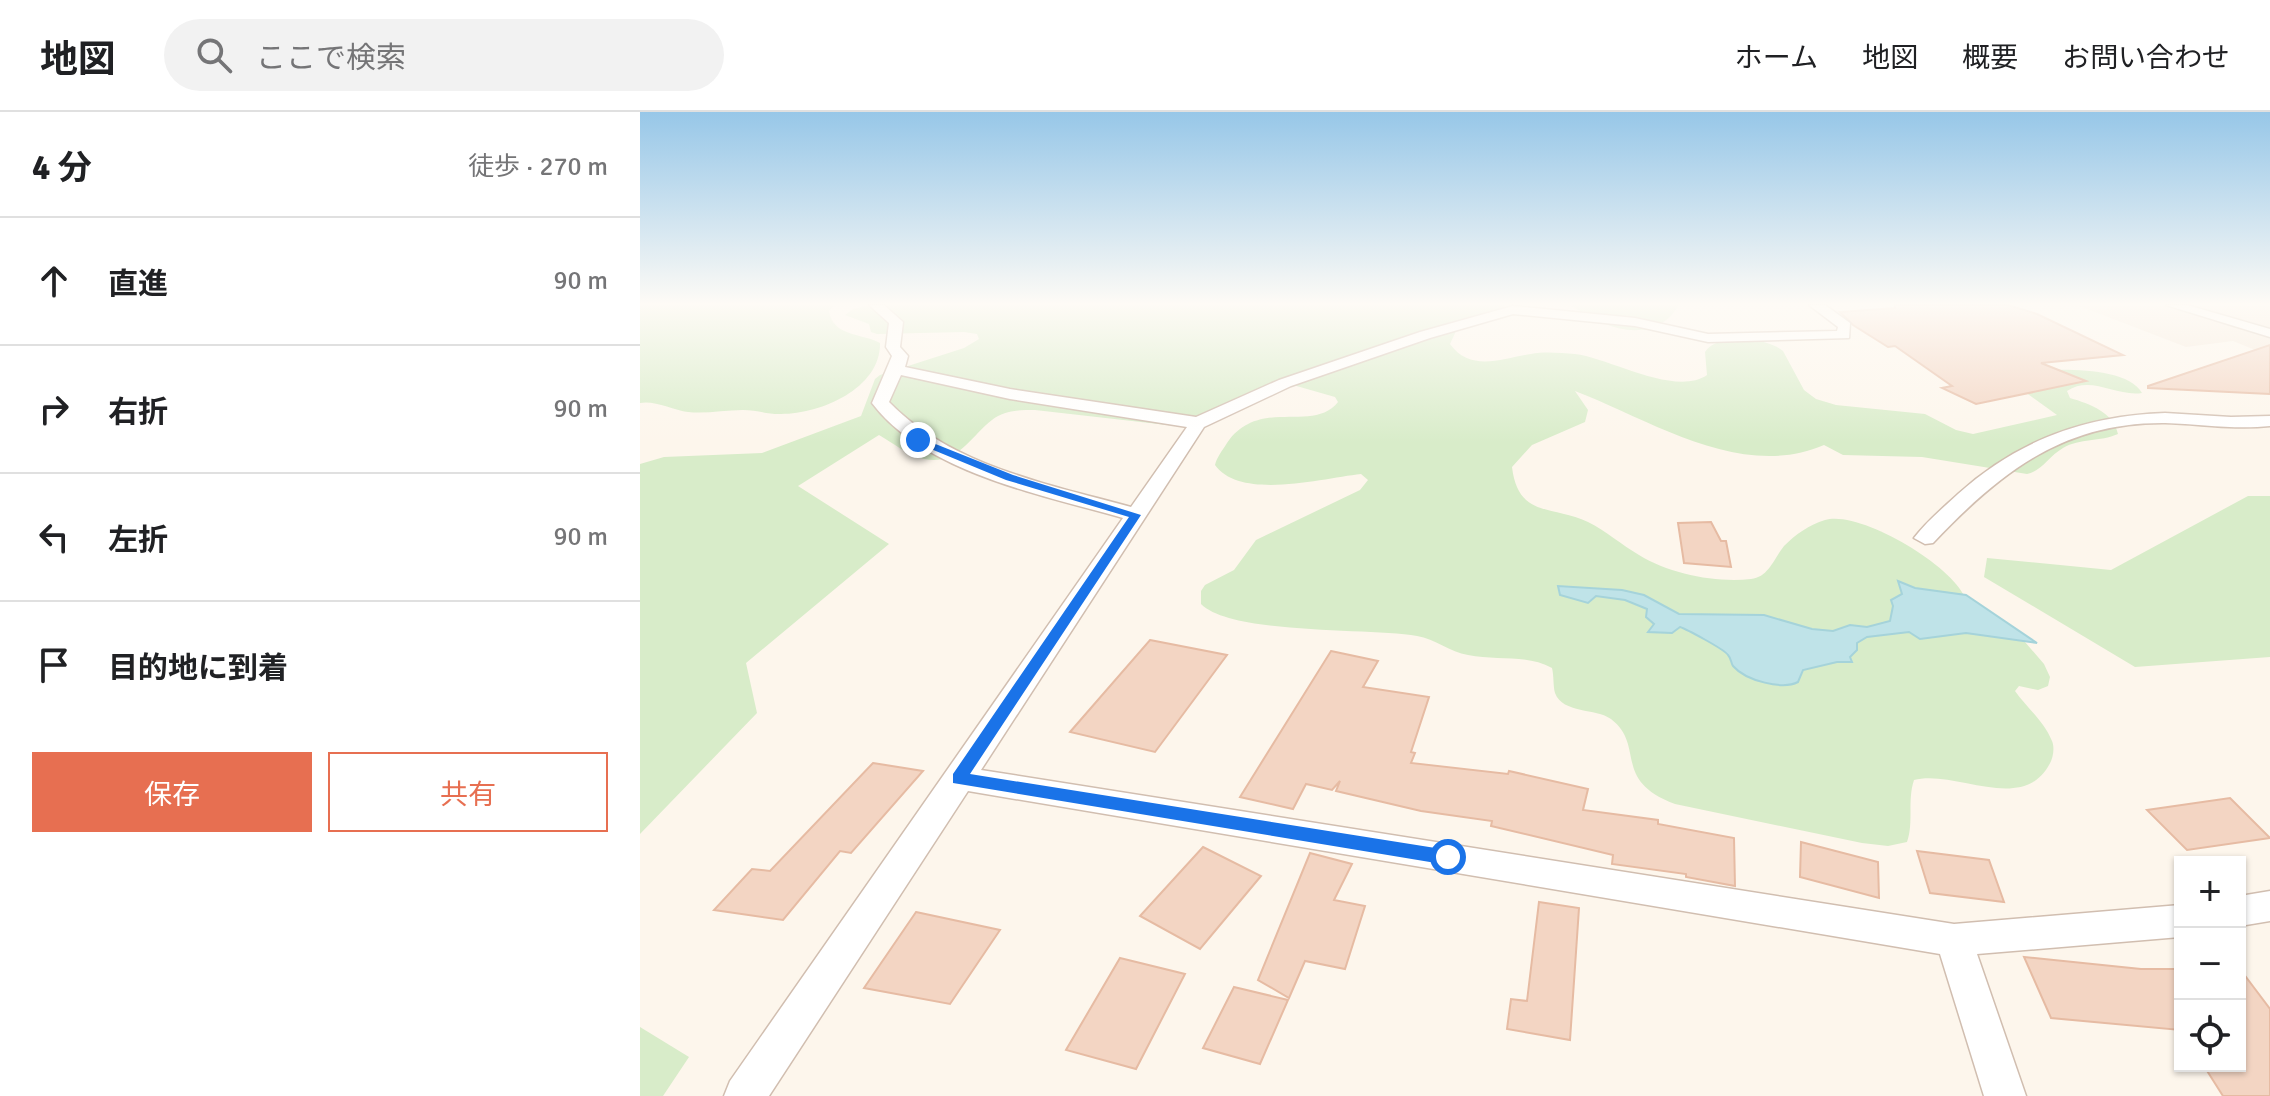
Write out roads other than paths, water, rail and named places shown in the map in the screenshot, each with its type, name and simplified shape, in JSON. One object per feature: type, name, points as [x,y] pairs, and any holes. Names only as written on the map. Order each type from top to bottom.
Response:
[{"type":"street","points":[[896,351],[900,356],[898,370],[884,387],[880,403],[890,418],[918,440],[1010,478],[1136,515]]},
{"type":"street","points":[[745,1096],[1198,423],[1285,383],[1379,351]]},
{"type":"street","points":[[898,370],[1010,394],[1198,423]]},
{"type":"street","points":[[1925,538],[1966,494],[2057,434],[2129,419],[2270,421]]},
{"type":"street","points":[[959,778],[1954,940],[2174,922]]},
{"type":"street","points":[[2246,910],[2270,906]]},
{"type":"street","points":[[1954,940],[2005,1096]]},
{"type":"water","points":[[1898,581],[1915,588],[1966,595],[2037,643],[1966,633],[1920,639],[1909,632],[1867,637],[1857,643],[1857,650],[1850,657],[1852,662],[1837,662],[1803,670],[1798,682],[1774,684],[1747,676],[1733,666],[1725,652],[1680,627],[1672,633],[1648,632],[1654,624],[1646,617],[1647,609],[1625,600],[1596,596],[1588,603],[1560,595],[1558,586],[1622,590],[1644,595],[1679,614],[1764,615],[1812,629],[1833,631],[1850,625],[1867,627],[1890,621],[1891,600],[1902,594]]}]
